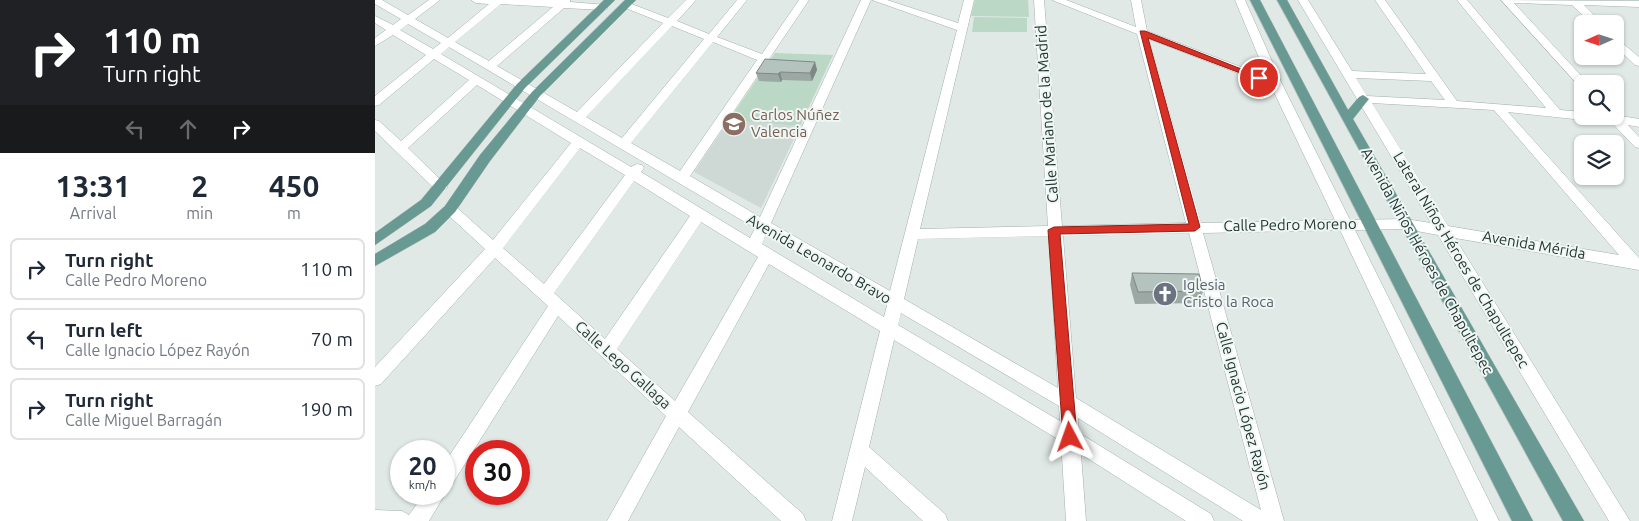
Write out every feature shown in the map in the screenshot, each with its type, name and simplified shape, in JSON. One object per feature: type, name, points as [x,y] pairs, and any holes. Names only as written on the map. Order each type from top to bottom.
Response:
[{"type":"main road","name":"Avenida Niños Héroes de Chapultepec","points":[[1255,0],[1523,521]]},
{"type":"main road","name":"Avenida Niños Héroes de Chapultepec","points":[[1282,0],[1574,521]]},
{"type":"main road","points":[[375,261],[430,228],[450,209],[485,158],[536,94],[629,2]]},
{"type":"main road","points":[[375,240],[427,203],[521,86],[607,3]]},
{"type":"main road","points":[[1347,119],[1363,99]]},
{"type":"street","name":"Avenida Leonardo Bravo","points":[[375,0],[1067,402],[1261,521]]},
{"type":"street","points":[[375,43],[435,0]]},
{"type":"street","points":[[476,0],[607,3]]},
{"type":"street","points":[[375,102],[499,0]]},
{"type":"street","points":[[578,118],[691,0]]},
{"type":"street","points":[[623,145],[742,0]]},
{"type":"street","points":[[681,179],[804,0]]},
{"type":"street","points":[[617,521],[677,414],[759,252],[763,226],[866,0]]},
{"type":"street","points":[[877,0],[963,28]]},
{"type":"street","points":[[842,521],[969,0]]},
{"type":"street","name":"Calle Mariano de la Madrid","points":[[1039,0],[1076,521]]},
{"type":"street","points":[[1057,0],[1276,84]]},
{"type":"street","name":"Calle Ignacio López Rayón","points":[[1136,0],[1143,33],[1274,521]]},
{"type":"street","points":[[1240,0],[1276,84],[1346,224],[1489,521]]},
{"type":"street","name":"Lateral Niños Héroes de Chapultepec","points":[[1303,0],[1620,521]]},
{"type":"street","points":[[1380,0],[1453,104]]},
{"type":"street","points":[[1462,0],[1555,112]]},
{"type":"street","points":[[1507,0],[1575,75]]},
{"type":"street","points":[[1514,0],[1639,4]]},
{"type":"street","points":[[1574,1],[1589,15]]},
{"type":"street","points":[[489,67],[566,2]]},
{"type":"street","points":[[629,2],[671,21],[765,58]]},
{"type":"street","name":"Avenida Leonardo Bravo","points":[[375,19],[759,252],[1070,437],[1203,521]]},
{"type":"street","points":[[1624,49],[1639,63]]},
{"type":"street","points":[[1348,74],[1435,78]]},
{"type":"street","points":[[401,148],[476,80]]},
{"type":"street","points":[[1363,99],[1497,107],[1574,115]]},
{"type":"street","points":[[1497,107],[1637,264]]},
{"type":"street","points":[[1624,120],[1639,123]]},
{"type":"street","points":[[375,125],[441,187]]},
{"type":"street","points":[[1621,125],[1639,144]]},
{"type":"street","points":[[375,379],[495,248],[578,142]]},
{"type":"street","points":[[455,461],[551,300],[645,158]]},
{"type":"street","name":"Calle Lego Gallaga","points":[[450,209],[797,521]]},
{"type":"street","points":[[607,350],[698,215]]},
{"type":"street","name":"Calle Pedro Moreno","points":[[911,234],[1369,224]]},
{"type":"street","name":"Avenida Mérida","points":[[1369,224],[1406,224],[1442,229],[1637,264]]},
{"type":"street","points":[[859,450],[938,521]]},
{"type":"street","points":[[417,521],[428,505]]},
{"type":"street","points":[[375,520],[402,521]]},
{"type":"shaded area","points":[[729,120],[800,126],[761,208],[694,172]]},
{"type":"green space","points":[[975,0],[1028,0],[1029,17],[971,16]]},
{"type":"green space","points":[[974,17],[1027,18],[1027,32],[972,32]]},
{"type":"green space","points":[[775,53],[833,55],[800,126],[729,120]]},
{"type":"building","points":[[765,59],[815,62],[810,73],[756,73]]},
{"type":"building","points":[[1132,273],[1199,274],[1203,291],[1138,292]]},
{"type":"place","name":"Carlos Núñez Valencia","points":[[734,124]]},
{"type":"place","name":"Iglesia Cristo la Roca","points":[[1165,294]]},
{"type":"route","points":[[1070,437],[1054,230],[1195,227],[1143,33],[1259,78]]}]
